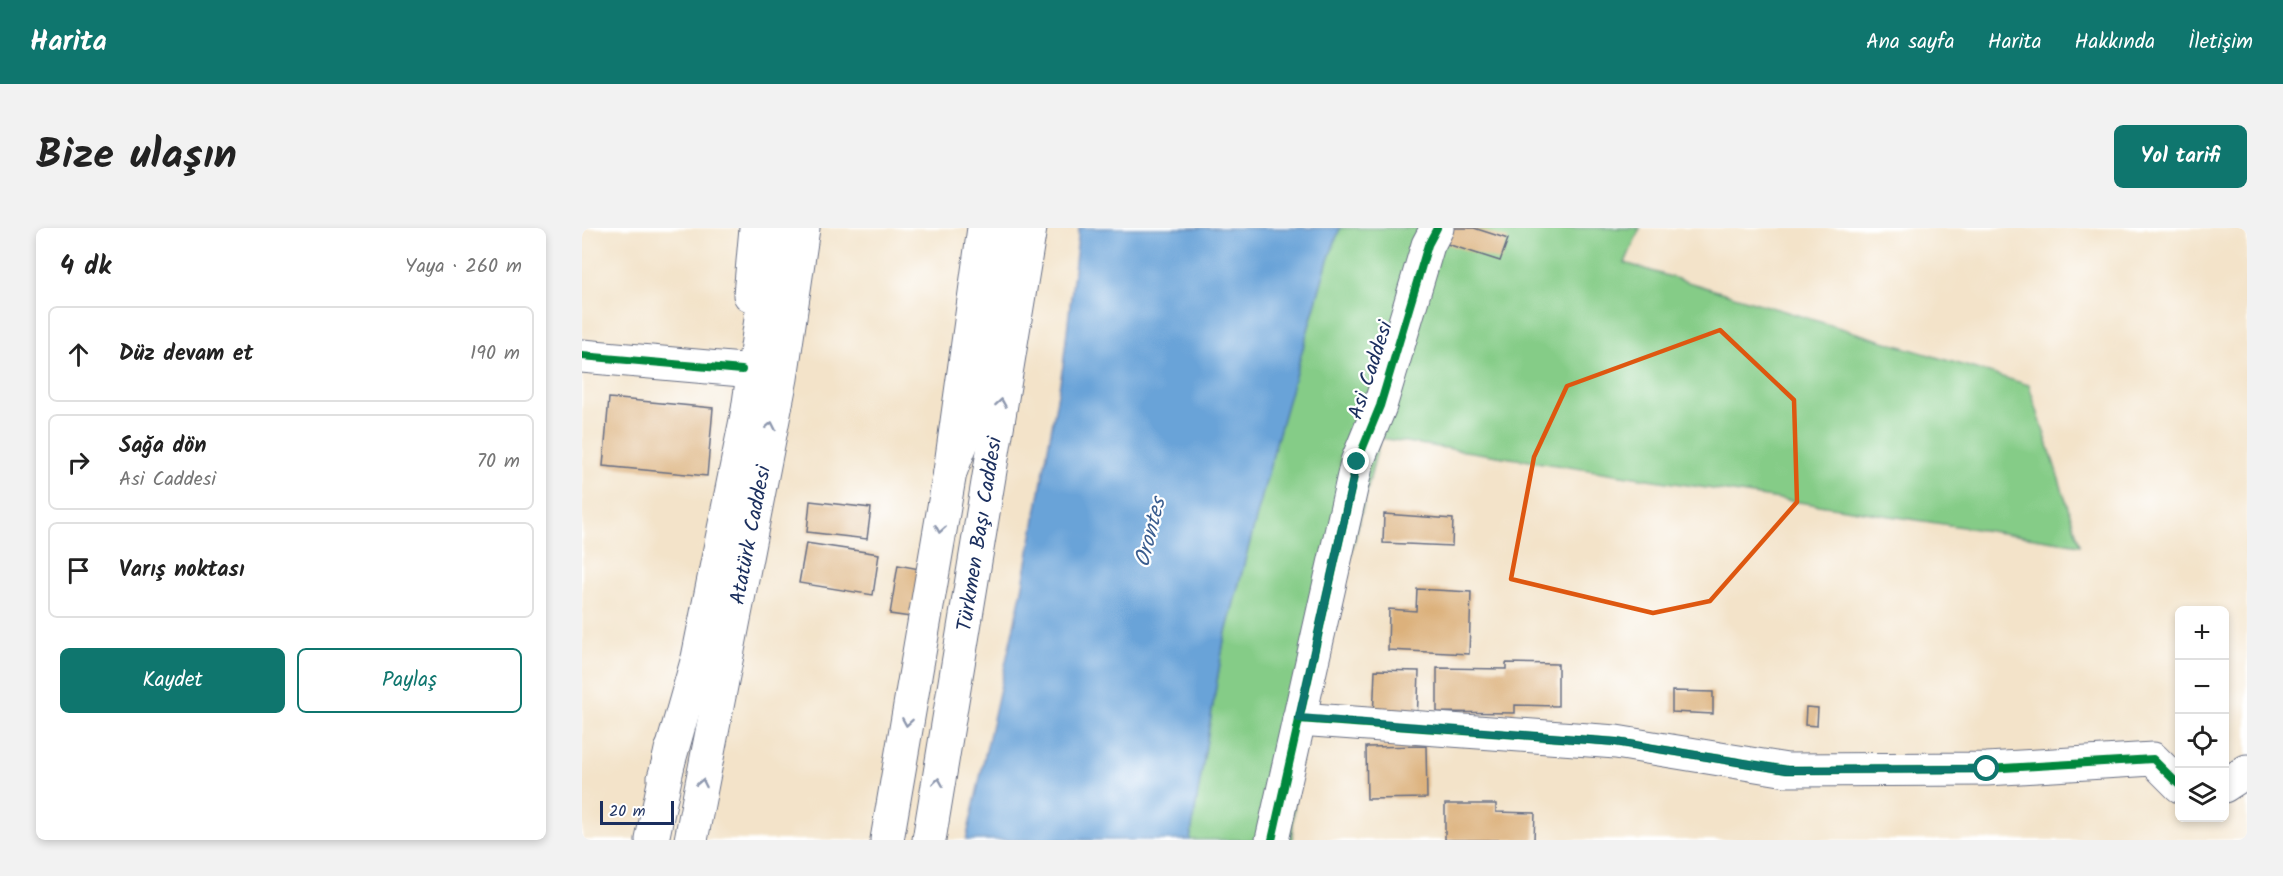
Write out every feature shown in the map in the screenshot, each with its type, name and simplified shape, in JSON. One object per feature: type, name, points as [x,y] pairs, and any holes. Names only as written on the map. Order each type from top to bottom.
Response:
[{"type":"main road","name":"Atatürk Caddesi","points":[[718,559],[742,370],[756,228]]},
{"type":"main road","points":[[652,840],[664,778],[698,658],[748,410],[774,228]]},
{"type":"main road","name":"Atatürk Caddesi","points":[[691,840],[781,378],[804,228]]},
{"type":"main road","name":"Türkmen Başı Caddesi","points":[[950,472],[984,228]]},
{"type":"main road","points":[[887,840],[950,472],[976,407],[1003,228]]},
{"type":"main road","name":"Türkmen Başı Caddesi","points":[[929,840],[1030,228]]},
{"type":"main road","name":"Asi Caddesi","points":[[1272,840],[1357,462],[1380,406],[1428,245],[1437,228]]},
{"type":"main road","points":[[582,356],[742,370]]},
{"type":"main road","points":[[1299,718],[1616,742],[1787,770],[1987,769],[2153,759],[2175,781]]},
{"type":"main road","points":[[2229,783],[2247,771]]},
{"type":"highlighted area","points":[[1720,330],[1794,400],[1797,502],[1710,601],[1653,613],[1511,579],[1534,457],[1567,386]]},
{"type":"green space","points":[[1340,228],[1640,228],[1625,263],[2029,385],[2080,545],[1380,438],[1296,775],[1292,840],[1190,840],[1224,640],[1276,443],[1327,263]]},
{"type":"water","name":"Orontes","points":[[1079,228],[1340,228],[1327,263],[1276,443],[1224,640],[1190,840],[966,840],[1022,590],[1063,366]]},
{"type":"building","points":[[1449,228],[1474,228],[1508,239],[1500,261],[1444,243]]},
{"type":"building","points":[[609,398],[713,408],[707,476],[603,466]]},
{"type":"building","points":[[810,501],[871,508],[867,539],[807,532]]},
{"type":"building","points":[[1384,514],[1453,519],[1452,546],[1383,543]]},
{"type":"building","points":[[806,543],[879,554],[873,595],[799,583]]},
{"type":"building","points":[[898,565],[925,570],[917,618],[890,614]]},
{"type":"building","points":[[1417,589],[1471,592],[1469,654],[1388,650],[1389,609],[1416,611]]},
{"type":"building","points":[[1506,663],[1558,664],[1558,706],[1515,705],[1515,713],[1437,712],[1437,668],[1506,669]]},
{"type":"building","points":[[1375,670],[1419,671],[1417,723],[1373,720]]},
{"type":"building","points":[[1672,691],[1713,692],[1713,714],[1672,712]]},
{"type":"building","points":[[1806,707],[1818,708],[1817,726],[1805,725]]},
{"type":"building","points":[[1426,746],[1427,798],[1367,799],[1366,747]]},
{"type":"building","points":[[1445,804],[1496,804],[1496,812],[1535,813],[1534,840],[1445,840]]},
{"type":"cycle path","points":[[1272,840],[1357,462],[1380,406],[1428,245],[1437,228]]},
{"type":"cycle path","points":[[582,356],[742,370]]},
{"type":"cycle path","points":[[1299,719],[1616,742],[1787,770],[1987,769],[2153,759],[2175,781]]},
{"type":"route","points":[[1357,462],[1299,718],[1616,742],[1787,770],[1987,769]]}]
